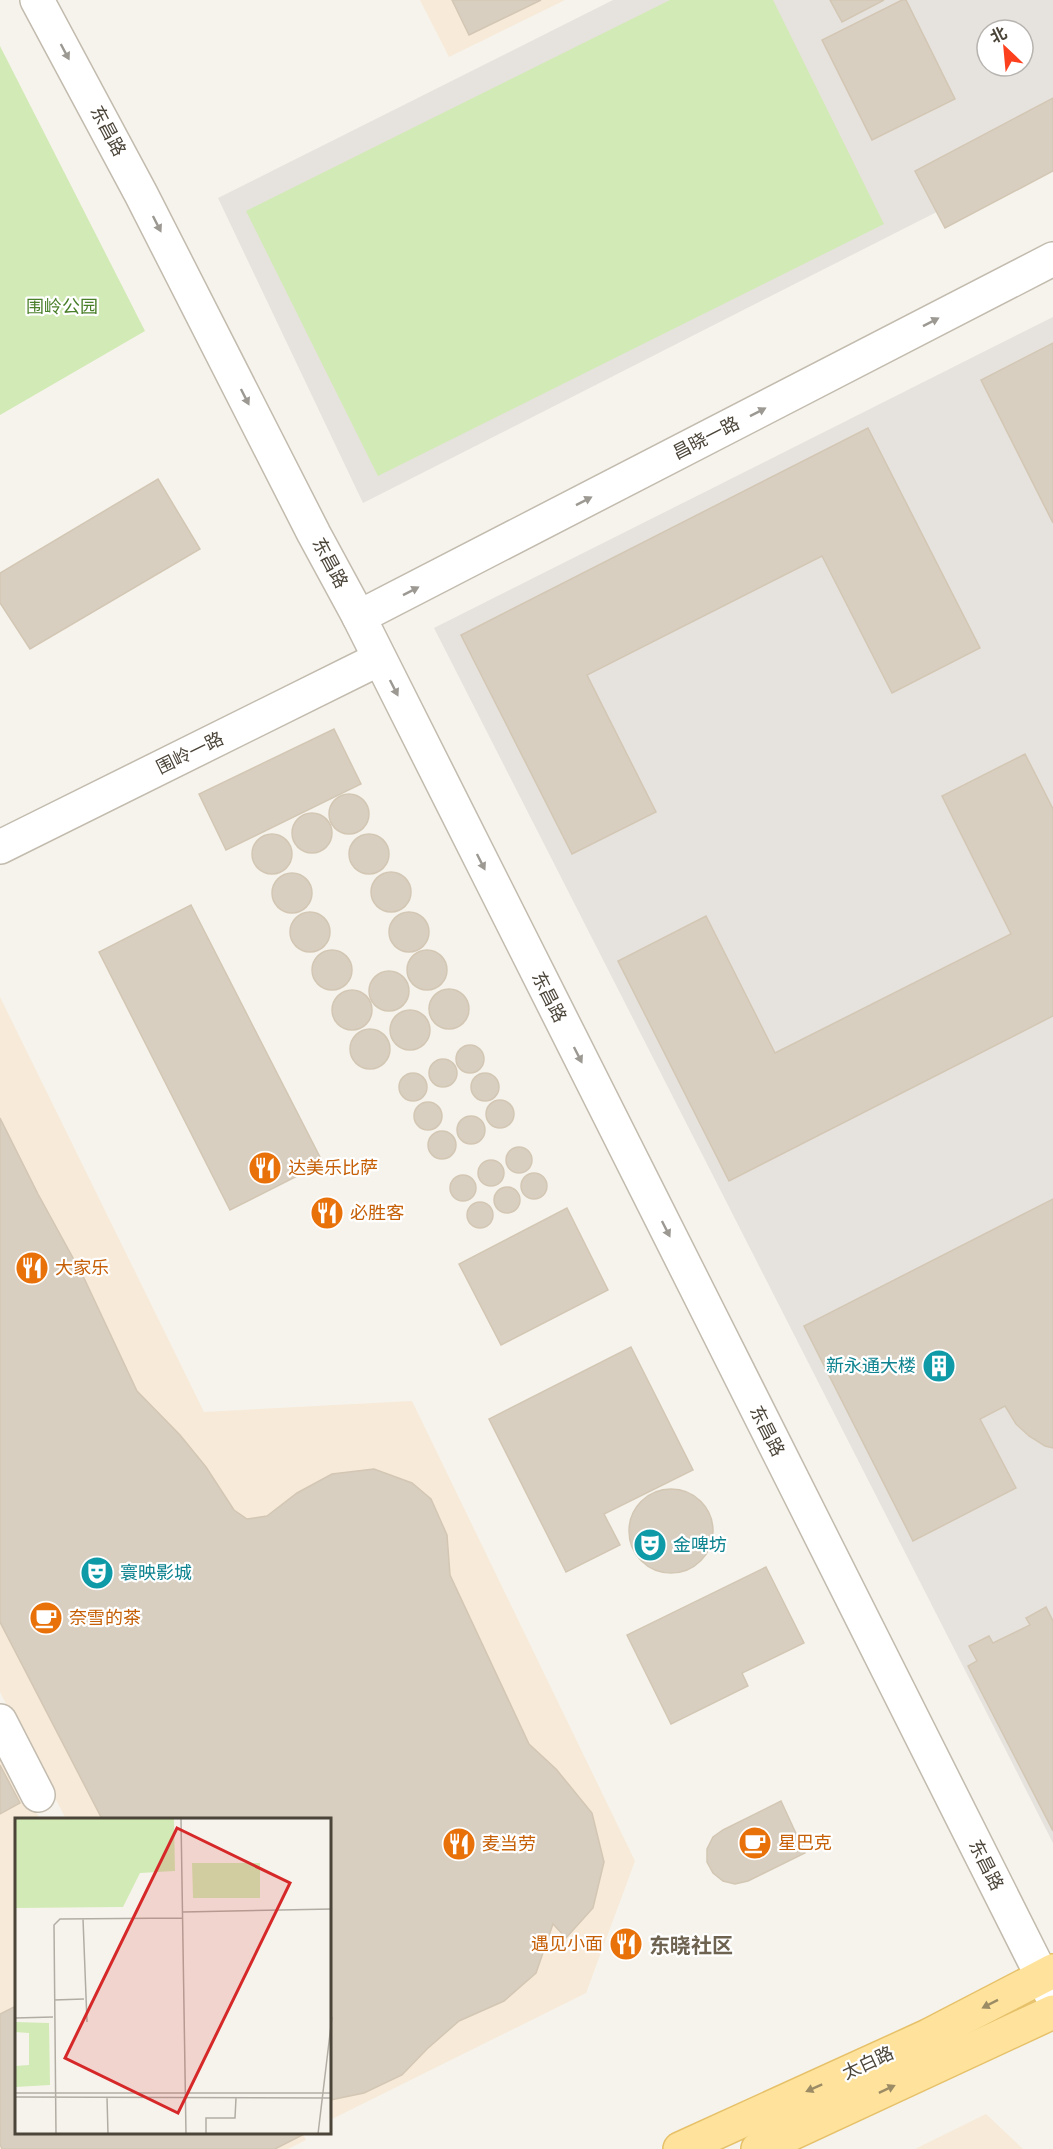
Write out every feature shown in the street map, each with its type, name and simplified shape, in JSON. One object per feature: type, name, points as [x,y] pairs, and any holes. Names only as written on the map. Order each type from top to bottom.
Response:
[{"type":"main road","name":"太白路","points":[[680,2149],[1049,1982]]},
{"type":"main road","name":"太白路","points":[[758,2149],[1053,2012]]},
{"type":"street","name":"东昌路","points":[[37,0],[141,194],[314,534],[359,617],[1049,1982]]},
{"type":"street","name":"昌晓一路","points":[[359,617],[1053,259]]},
{"type":"street","name":"围岭一路","points":[[0,847],[379,659]]},
{"type":"street","points":[[0,1721],[38,1795]]},
{"type":"shaded area","points":[[420,0],[565,0],[449,57]]},
{"type":"shaded area","points":[[613,0],[1053,0],[1053,153],[363,503],[218,198]]},
{"type":"shaded area","points":[[1053,317],[1053,1843],[434,628]]},
{"type":"shaded area","points":[[0,997],[204,1412],[412,1401],[635,1861],[586,1993],[332,2119],[332,1818],[65,1818],[0,1692]]},
{"type":"shaded area","points":[[0,1743],[39,1818],[15,1818],[15,2134],[303,2134],[306,2140],[288,2149],[0,2149]]},
{"type":"shaded area","points":[[986,2114],[1023,2149],[915,2149]]},
{"type":"green space","points":[[670,0],[773,0],[884,224],[378,476],[246,211]]},
{"type":"green space","name":"围岭公园","points":[[0,46],[145,331],[0,415]]},
{"type":"building","points":[[452,0],[541,0],[469,35]]},
{"type":"building","points":[[830,0],[884,0],[842,22]]},
{"type":"building","points":[[906,0],[955,99],[872,140],[822,40]]},
{"type":"building","points":[[1053,98],[1053,171],[945,228],[915,171]]},
{"type":"building","points":[[1053,343],[1053,523],[981,380]]},
{"type":"building","points":[[868,428],[980,648],[892,693],[822,556],[587,675],[656,812],[572,854],[461,635]]},
{"type":"building","points":[[158,479],[200,549],[30,649],[0,603],[0,573]]},
{"type":"building","points":[[334,729],[361,784],[226,850],[199,794]]},
{"type":"building","points":[[1025,754],[1053,809],[1053,1016],[729,1181],[618,961],[706,916],[775,1053],[1011,934],[942,796]]},
{"type":"building","points":[[349,794],[363,800],[369,814],[363,828],[349,834],[335,828],[329,814],[335,800]]},
{"type":"building","points":[[312,813],[326,819],[332,833],[326,847],[312,853],[298,847],[292,833],[298,819]]},
{"type":"building","points":[[272,834],[286,840],[292,854],[286,868],[272,874],[258,868],[252,854],[258,840]]},
{"type":"building","points":[[369,834],[383,840],[389,854],[383,868],[369,874],[355,868],[349,854],[355,840]]},
{"type":"building","points":[[391,872],[405,878],[411,892],[405,906],[391,912],[377,906],[371,892],[377,878]]},
{"type":"building","points":[[292,873],[306,879],[312,893],[306,907],[292,913],[278,907],[272,893],[278,879]]},
{"type":"building","points":[[191,905],[323,1163],[230,1210],[99,952]]},
{"type":"building","points":[[310,912],[324,918],[330,932],[324,946],[310,952],[296,946],[290,932],[296,918]]},
{"type":"building","points":[[409,912],[423,918],[429,932],[423,946],[409,952],[395,946],[389,932],[395,918]]},
{"type":"building","points":[[332,950],[346,956],[352,970],[346,984],[332,990],[318,984],[312,970],[318,956]]},
{"type":"building","points":[[427,950],[441,956],[447,970],[441,984],[427,990],[413,984],[407,970],[413,956]]},
{"type":"building","points":[[389,971],[403,977],[409,991],[403,1005],[389,1011],[375,1005],[369,991],[375,977]]},
{"type":"building","points":[[449,989],[463,995],[469,1009],[463,1023],[449,1029],[435,1023],[429,1009],[435,995]]},
{"type":"building","points":[[352,990],[366,996],[372,1010],[366,1024],[352,1030],[338,1024],[332,1010],[338,996]]},
{"type":"building","points":[[410,1010],[424,1016],[430,1030],[424,1044],[410,1050],[396,1044],[390,1030],[396,1016]]},
{"type":"building","points":[[370,1029],[384,1035],[390,1049],[384,1063],[370,1069],[356,1063],[350,1049],[356,1035]]},
{"type":"building","points":[[470,1045],[480,1049],[484,1059],[480,1069],[470,1073],[460,1069],[456,1059],[460,1049]]},
{"type":"building","points":[[443,1059],[453,1063],[457,1073],[453,1083],[443,1087],[433,1083],[429,1073],[433,1063]]},
{"type":"building","points":[[413,1073],[423,1077],[427,1087],[423,1097],[413,1101],[403,1097],[399,1087],[403,1077]]},
{"type":"building","points":[[485,1073],[495,1077],[499,1087],[495,1097],[485,1101],[475,1097],[471,1087],[475,1077]]},
{"type":"building","points":[[500,1100],[510,1104],[514,1114],[510,1124],[500,1128],[490,1124],[486,1114],[490,1104]]},
{"type":"building","points":[[428,1102],[438,1106],[442,1116],[438,1126],[428,1130],[418,1126],[414,1116],[418,1106]]},
{"type":"building","points":[[471,1116],[481,1120],[485,1130],[481,1140],[471,1144],[461,1140],[457,1130],[461,1120]]},
{"type":"building","points":[[0,1118],[84,1278],[137,1391],[180,1435],[206,1467],[234,1510],[247,1519],[267,1516],[297,1493],[332,1474],[374,1469],[412,1483],[431,1499],[447,1535],[450,1575],[529,1744],[556,1769],[592,1813],[604,1862],[593,1908],[566,1938],[553,1924],[536,1973],[504,2001],[459,2021],[402,2075],[364,2093],[332,2100],[332,1818],[101,1818],[0,1622]]},
{"type":"building","points":[[442,1131],[452,1135],[456,1145],[452,1155],[442,1159],[432,1155],[428,1145],[432,1135]]},
{"type":"building","points":[[519,1147],[528,1151],[532,1160],[528,1169],[519,1173],[510,1169],[506,1160],[510,1151]]},
{"type":"building","points":[[491,1160],[500,1164],[504,1173],[500,1182],[491,1186],[482,1182],[478,1173],[482,1164]]},
{"type":"building","points":[[534,1173],[543,1177],[547,1186],[543,1195],[534,1199],[525,1195],[521,1186],[525,1177]]},
{"type":"building","points":[[463,1175],[472,1179],[476,1188],[472,1197],[463,1201],[454,1197],[450,1188],[454,1179]]},
{"type":"building","points":[[507,1187],[516,1191],[520,1200],[516,1209],[507,1213],[498,1209],[494,1200],[498,1191]]},
{"type":"building","name":"新永通大楼","points":[[1053,1199],[1053,1448],[1029,1436],[1016,1424],[1005,1406],[980,1419],[1016,1488],[913,1541],[804,1326]]},
{"type":"building","points":[[480,1202],[489,1206],[493,1215],[489,1224],[480,1228],[471,1224],[467,1215],[471,1206]]},
{"type":"building","points":[[567,1208],[608,1290],[501,1345],[459,1264]]},
{"type":"building","points":[[631,1347],[693,1470],[604,1514],[620,1545],[566,1572],[489,1419]]},
{"type":"building","points":[[663,1489],[679,1489],[695,1496],[706,1507],[713,1523],[710,1547],[701,1561],[679,1573],[663,1573],[647,1566],[636,1555],[629,1539],[629,1523],[636,1507],[647,1496]]},
{"type":"building","points":[[766,1567],[804,1643],[742,1673],[748,1686],[671,1724],[627,1635]]},
{"type":"building","points":[[1046,1607],[1053,1621],[1053,1831],[968,1666],[977,1661],[969,1646],[989,1636],[993,1643],[1030,1625],[1026,1618]]},
{"type":"building","points":[[0,1765],[20,1803],[0,1814]]},
{"type":"building","name":"星巴克","points":[[781,1801],[805,1853],[748,1881],[735,1884],[723,1881],[713,1873],[707,1862],[707,1849],[713,1837]]},
{"type":"building","points":[[15,2006],[15,2134],[304,2134],[275,2149],[2,2149],[0,2144],[0,2014]]},
{"type":"place","name":"达美乐比萨","points":[[265,1168]]},
{"type":"place","name":"必胜客","points":[[327,1213]]},
{"type":"place","name":"大家乐","points":[[32,1268]]},
{"type":"place","name":"新永通大楼","points":[[939,1366]]},
{"type":"place","name":"金啤坊","points":[[650,1545]]},
{"type":"place","name":"寰映影城","points":[[97,1573]]},
{"type":"place","name":"奈雪的茶","points":[[46,1618]]},
{"type":"place","name":"星巴克","points":[[755,1843]]},
{"type":"place","name":"麦当劳","points":[[459,1844]]},
{"type":"place","name":"遇见小面","points":[[626,1944]]},
{"type":"district","name":"东晓社区","points":[[691,1946]]}]
